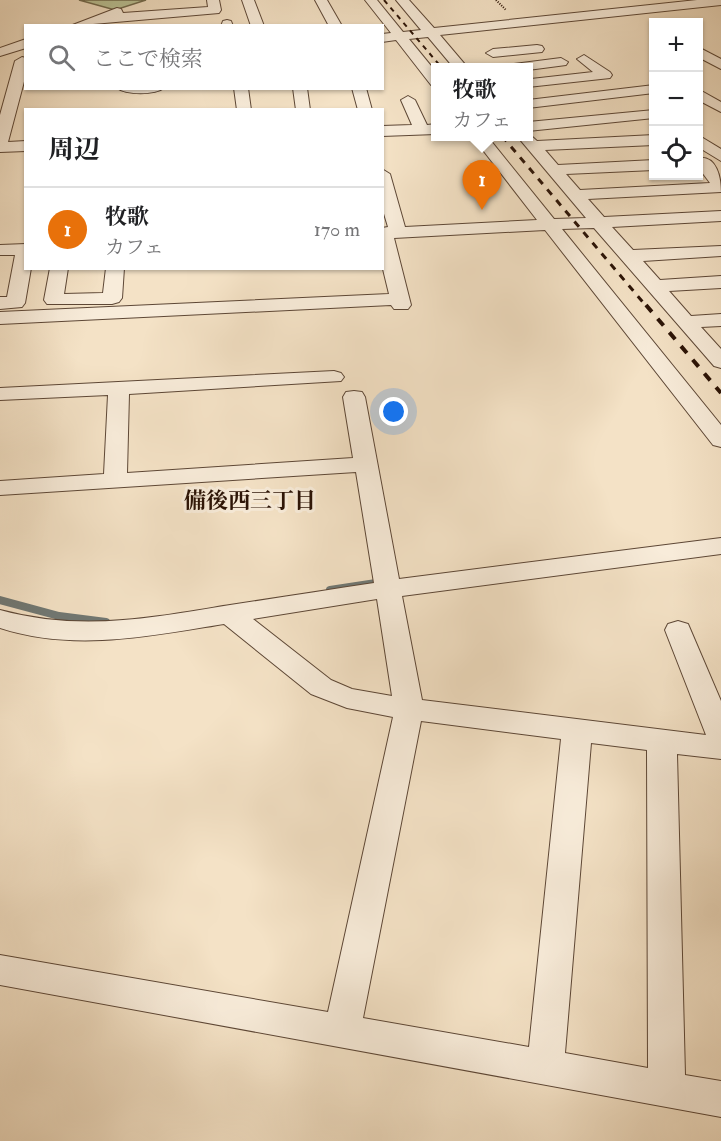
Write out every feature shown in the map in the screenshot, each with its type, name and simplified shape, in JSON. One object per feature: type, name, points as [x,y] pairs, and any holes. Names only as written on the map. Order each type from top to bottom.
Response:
[{"type":"street","points":[[82,24],[154,0]]},
{"type":"street","points":[[100,18],[175,6],[215,10],[213,0]]},
{"type":"street","points":[[248,0],[257,24]]},
{"type":"street","points":[[321,0],[335,24]]},
{"type":"street","points":[[371,0],[431,77]]},
{"type":"street","points":[[402,0],[458,63]]},
{"type":"street","points":[[588,0],[605,14]]},
{"type":"street","points":[[384,38],[716,2]]},
{"type":"street","points":[[632,11],[649,21]]},
{"type":"street","points":[[421,22],[499,16]]},
{"type":"street","points":[[463,30],[505,63]]},
{"type":"street","points":[[0,52],[24,44]]},
{"type":"street","points":[[485,48],[548,48]]},
{"type":"street","points":[[703,53],[721,53]]},
{"type":"street","points":[[703,54],[721,65]]},
{"type":"street","points":[[533,66],[591,59],[605,75],[533,83]]},
{"type":"street","points":[[0,63],[24,61],[0,145],[24,146]]},
{"type":"street","points":[[533,85],[553,101]]},
{"type":"street","points":[[242,90],[244,108]]},
{"type":"street","points":[[300,90],[303,108]]},
{"type":"street","points":[[359,90],[363,108]]},
{"type":"street","points":[[533,103],[649,90]]},
{"type":"street","points":[[633,92],[649,103]]},
{"type":"street","points":[[703,96],[721,108]]},
{"type":"street","points":[[408,100],[428,129]]},
{"type":"street","points":[[533,126],[649,115]]},
{"type":"street","points":[[384,131],[428,129]]},
{"type":"street","points":[[533,141],[649,140]]},
{"type":"street","points":[[482,141],[721,440]]},
{"type":"street","points":[[528,141],[721,362]]},
{"type":"street","points":[[703,142],[721,156]]},
{"type":"street","points":[[703,162],[721,161]]},
{"type":"street","points":[[703,164],[721,186]]},
{"type":"street","points":[[553,170],[649,165]]},
{"type":"street","points":[[576,195],[721,186]]},
{"type":"street","points":[[0,318],[400,302],[384,194]]},
{"type":"street","points":[[388,233],[721,216]]},
{"type":"street","points":[[0,250],[24,249]]},
{"type":"street","points":[[629,256],[721,251]]},
{"type":"street","points":[[0,303],[15,303],[24,254]]},
{"type":"street","points":[[58,270],[54,300],[112,298],[115,270]]},
{"type":"street","points":[[656,286],[721,282]]},
{"type":"street","points":[[686,322],[721,320]]},
{"type":"street","points":[[0,394],[334,377]]},
{"type":"street","points":[[115,479],[119,388]]},
{"type":"street","points":[[342,1030],[410,710],[354,398]]},
{"type":"street","points":[[0,488],[366,464]]},
{"type":"street","points":[[0,619],[19,625],[80,632],[125,631],[388,589],[721,546]]},
{"type":"street","points":[[229,614],[321,687],[347,698],[410,710],[721,748]]},
{"type":"street","points":[[678,630],[721,737]]},
{"type":"street","points":[[545,1067],[577,730]]},
{"type":"street","points":[[662,741],[667,1089]]},
{"type":"street","points":[[0,970],[721,1099]]},
{"type":"green space","points":[[79,0],[146,0],[115,10]]},
{"type":"waterway","points":[[330,590],[376,583]]},
{"type":"waterway","points":[[0,600],[59,616],[106,622]]},
{"type":"railway","points":[[384,0],[438,63]]},
{"type":"railway","points":[[506,141],[647,307]]},
{"type":"railway","points":[[646,305],[721,393]]},
{"type":"place","name":"牧歌","points":[[482,210]]},
{"type":"district","name":"備後西三丁目","points":[[250,500]]}]
